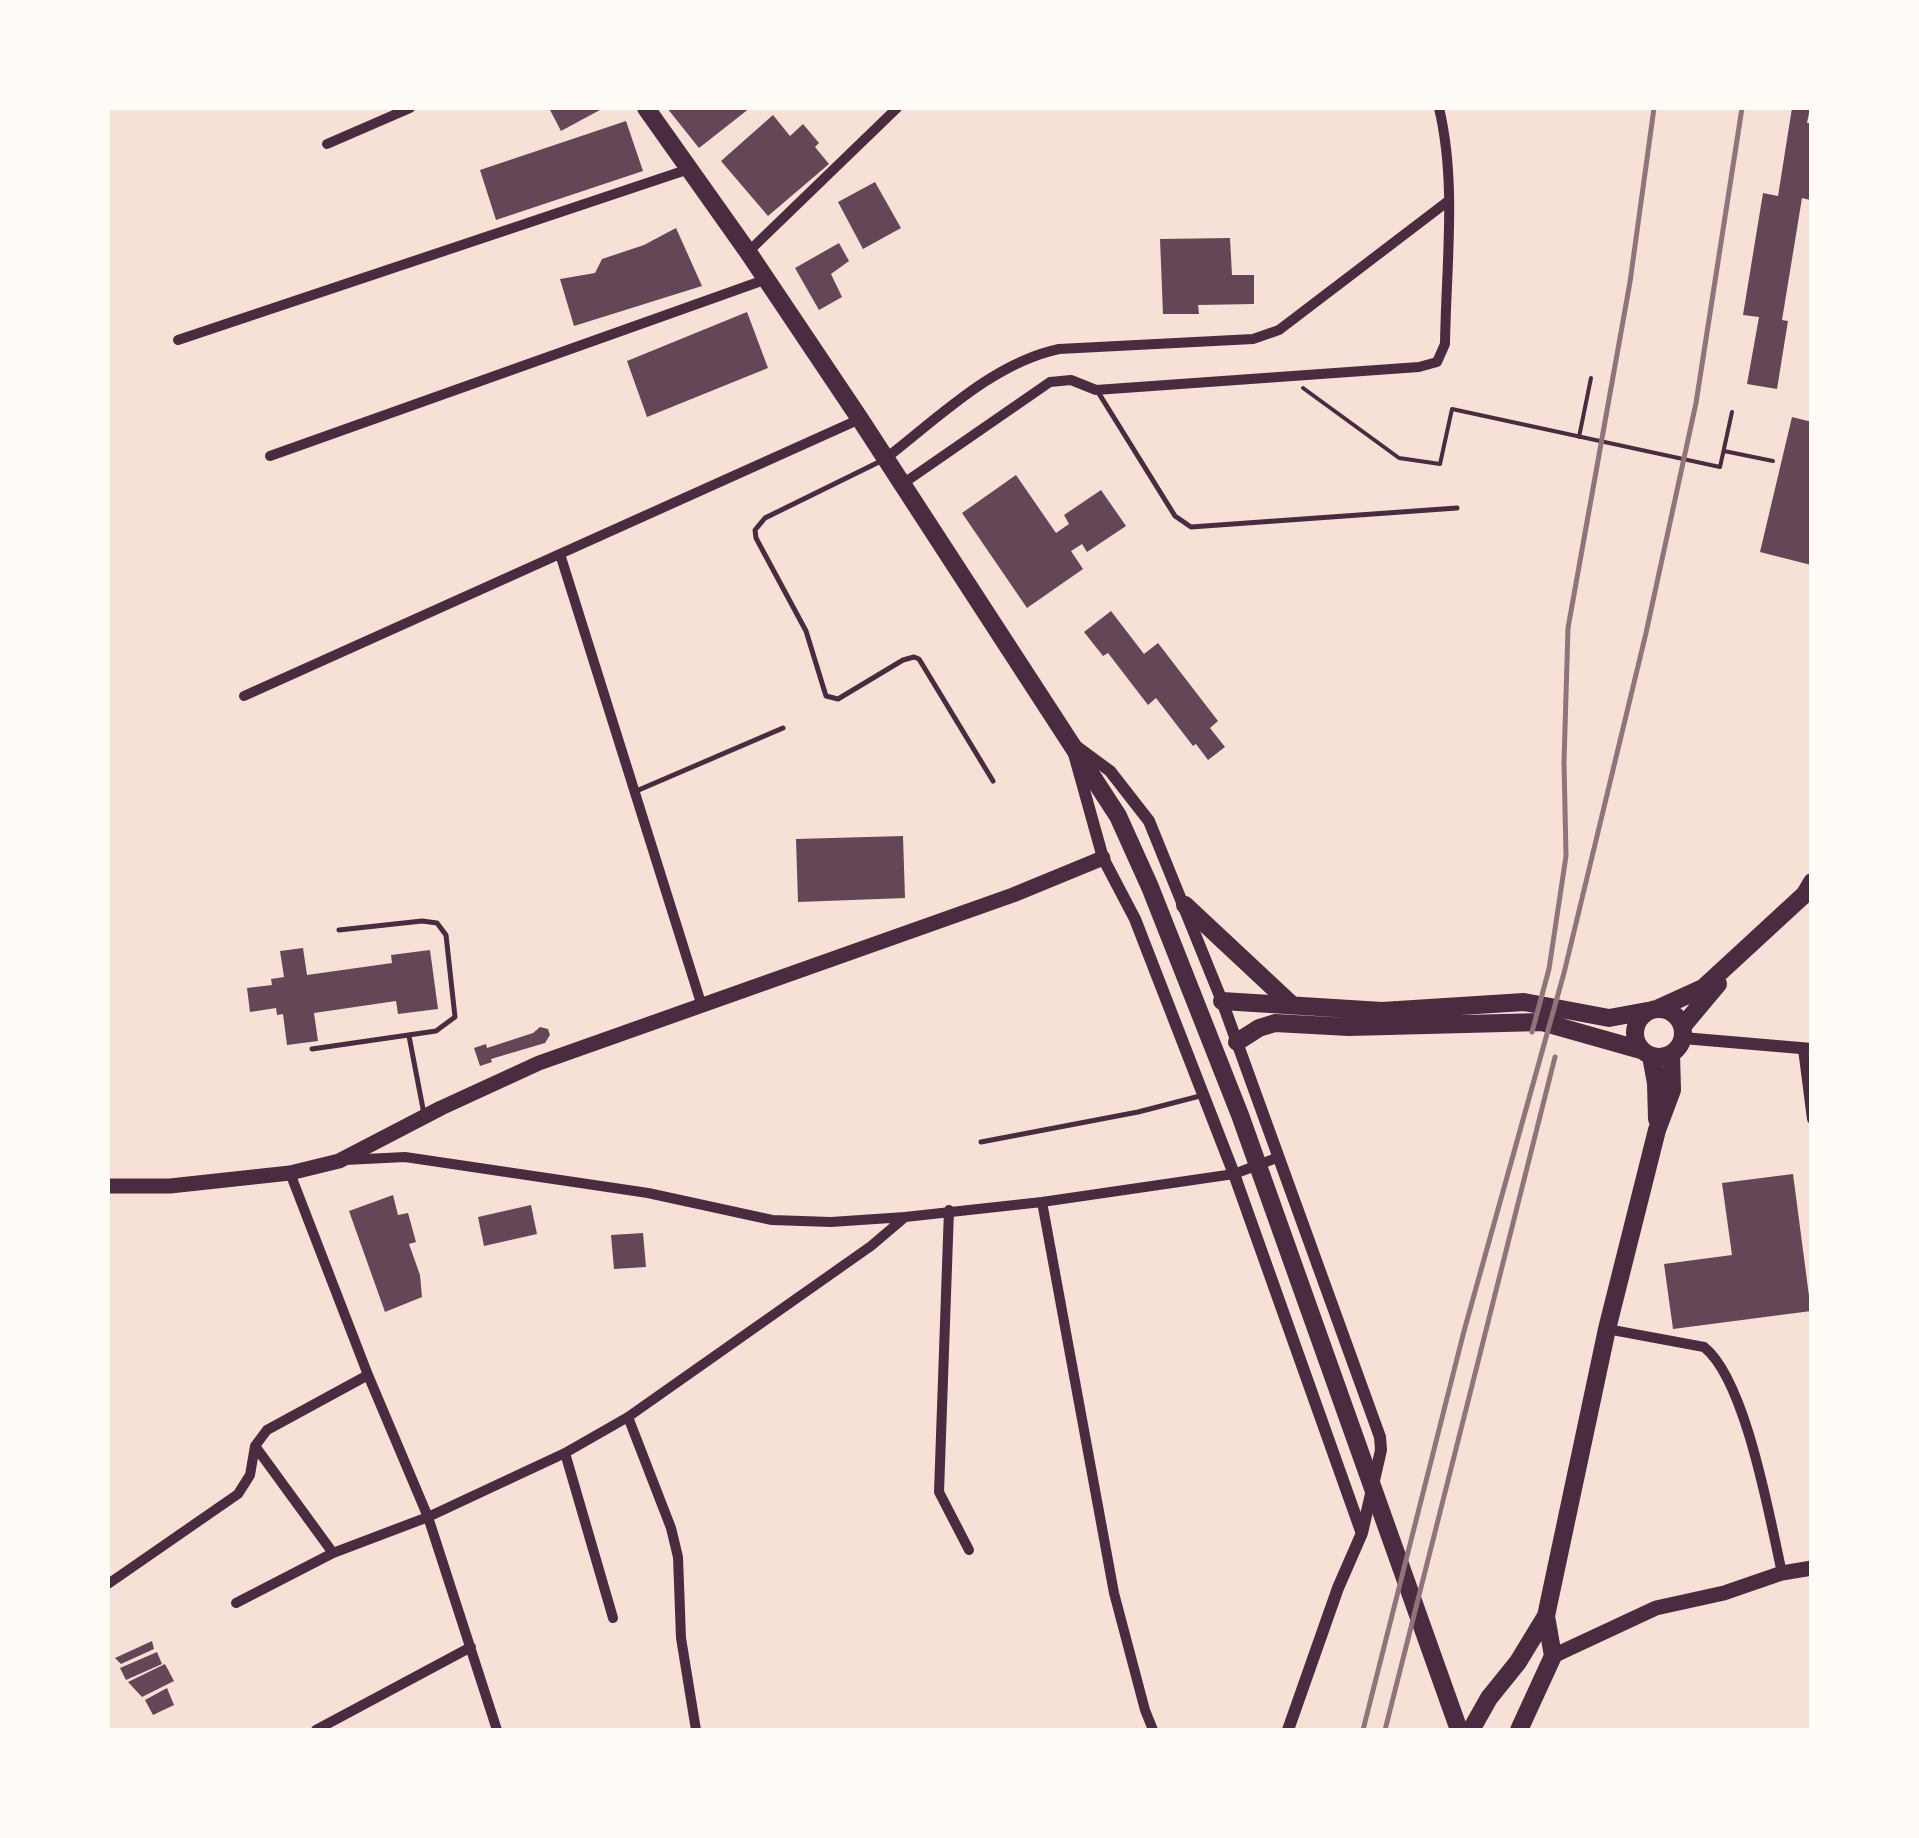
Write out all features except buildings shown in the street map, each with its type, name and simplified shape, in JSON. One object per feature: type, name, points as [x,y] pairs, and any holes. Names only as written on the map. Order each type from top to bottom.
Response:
[{"type":"main road","points":[[646,108],[860,419],[1118,816],[1240,1115],[1460,1730]]},
{"type":"main road","points":[[108,1186],[170,1186],[290,1173],[339,1161],[539,1063],[1013,894],[1102,858]]},
{"type":"main road","points":[[1222,1001],[1382,1011],[1524,1002],[1609,1018],[1653,1010],[1703,988],[1805,894],[1812,882]]},
{"type":"main road","points":[[1185,906],[1292,1005]]},
{"type":"main road","points":[[1472,1730],[1489,1698],[1518,1662],[1546,1616],[1607,1330],[1657,1130],[1672,1090],[1671,1054],[1733,963]]},
{"type":"main road","points":[[1653,1010],[1678,1018],[1682,1033]]},
{"type":"main road","points":[[1653,1010],[1634,1029],[1656,1082],[1657,1130]]},
{"type":"main road","points":[[1237,1042],[1275,1023],[1348,1028],[1542,1022],[1646,1053],[1671,1054]]},
{"type":"main road","points":[[1553,1656],[1656,1608],[1812,1568]]},
{"type":"main road","points":[[1518,1730],[1553,1656],[1546,1616]]},
{"type":"street","points":[[326,144],[410,108]]},
{"type":"street","points":[[748,252],[897,108]]},
{"type":"street","points":[[900,485],[1050,382],[1071,380],[1096,390],[1418,367],[1437,362],[1444,344],[1447,202],[1445,135],[1438,108]]},
{"type":"street","points":[[178,340],[689,169]]},
{"type":"street","points":[[885,458],[1008,366],[1036,354],[1059,349],[1253,339],[1279,330],[1447,202]]},
{"type":"street","points":[[270,456],[766,279]]},
{"type":"street","points":[[244,696],[860,419]]},
{"type":"street","points":[[560,554],[700,1003]]},
{"type":"street","points":[[1071,743],[1102,858],[1135,919],[1234,1174],[1362,1534]]},
{"type":"street","points":[[1071,743],[1110,771],[1149,822],[1222,1001],[1380,1437],[1381,1450],[1362,1534],[1338,1588],[1288,1730]]},
{"type":"street","points":[[1682,1033],[1807,1049],[1812,1119]]},
{"type":"street","points":[[339,1161],[405,1157],[648,1193],[772,1220],[831,1222],[905,1218],[1042,1202],[1234,1174],[1279,1157]]},
{"type":"street","points":[[290,1173],[368,1376],[428,1516],[497,1730]]},
{"type":"street","points":[[1042,1202],[1114,1593],[1153,1730]]},
{"type":"street","points":[[949,1210],[939,1492],[969,1550]]},
{"type":"street","points":[[236,1602],[333,1553],[428,1516],[565,1453],[628,1417],[905,1218]]},
{"type":"street","points":[[1607,1330],[1704,1346],[1712,1353],[1740,1405],[1782,1573]]},
{"type":"street","points":[[108,1584],[238,1494],[250,1476],[255,1446],[267,1430],[368,1376]]},
{"type":"street","points":[[628,1417],[678,1556],[681,1638],[696,1730]]},
{"type":"street","points":[[255,1446],[333,1553]]},
{"type":"street","points":[[565,1453],[612,1618]]},
{"type":"street","points":[[316,1730],[470,1646]]},
{"type":"lane","points":[[1096,390],[1175,516],[1191,526],[1457,508]]},
{"type":"lane","points":[[885,458],[765,518],[755,530],[756,538],[806,631],[826,696],[838,699],[908,657],[920,659],[994,781]]},
{"type":"lane","points":[[634,792],[783,728]]},
{"type":"lane","points":[[312,1049],[436,1030],[455,1017],[442,928],[431,920],[339,930]]},
{"type":"lane","points":[[409,1036],[425,1116]]},
{"type":"lane","points":[[982,1142],[1138,1112],[1203,1095]]},
{"type":"path","points":[[1287,377],[1399,458],[1440,464],[1452,409],[1720,467],[1732,412]]},
{"type":"path","points":[[1579,437],[1591,378]]},
{"type":"path","points":[[1724,451],[1773,461]]},
{"type":"railway","points":[[1532,1032],[1549,969],[1566,856],[1568,628],[1630,282],[1654,108]]},
{"type":"railway","points":[[1363,1730],[1464,1331],[1564,973],[1646,633],[1696,403],[1742,108]]},
{"type":"railway","points":[[1385,1730],[1555,1057]]}]
